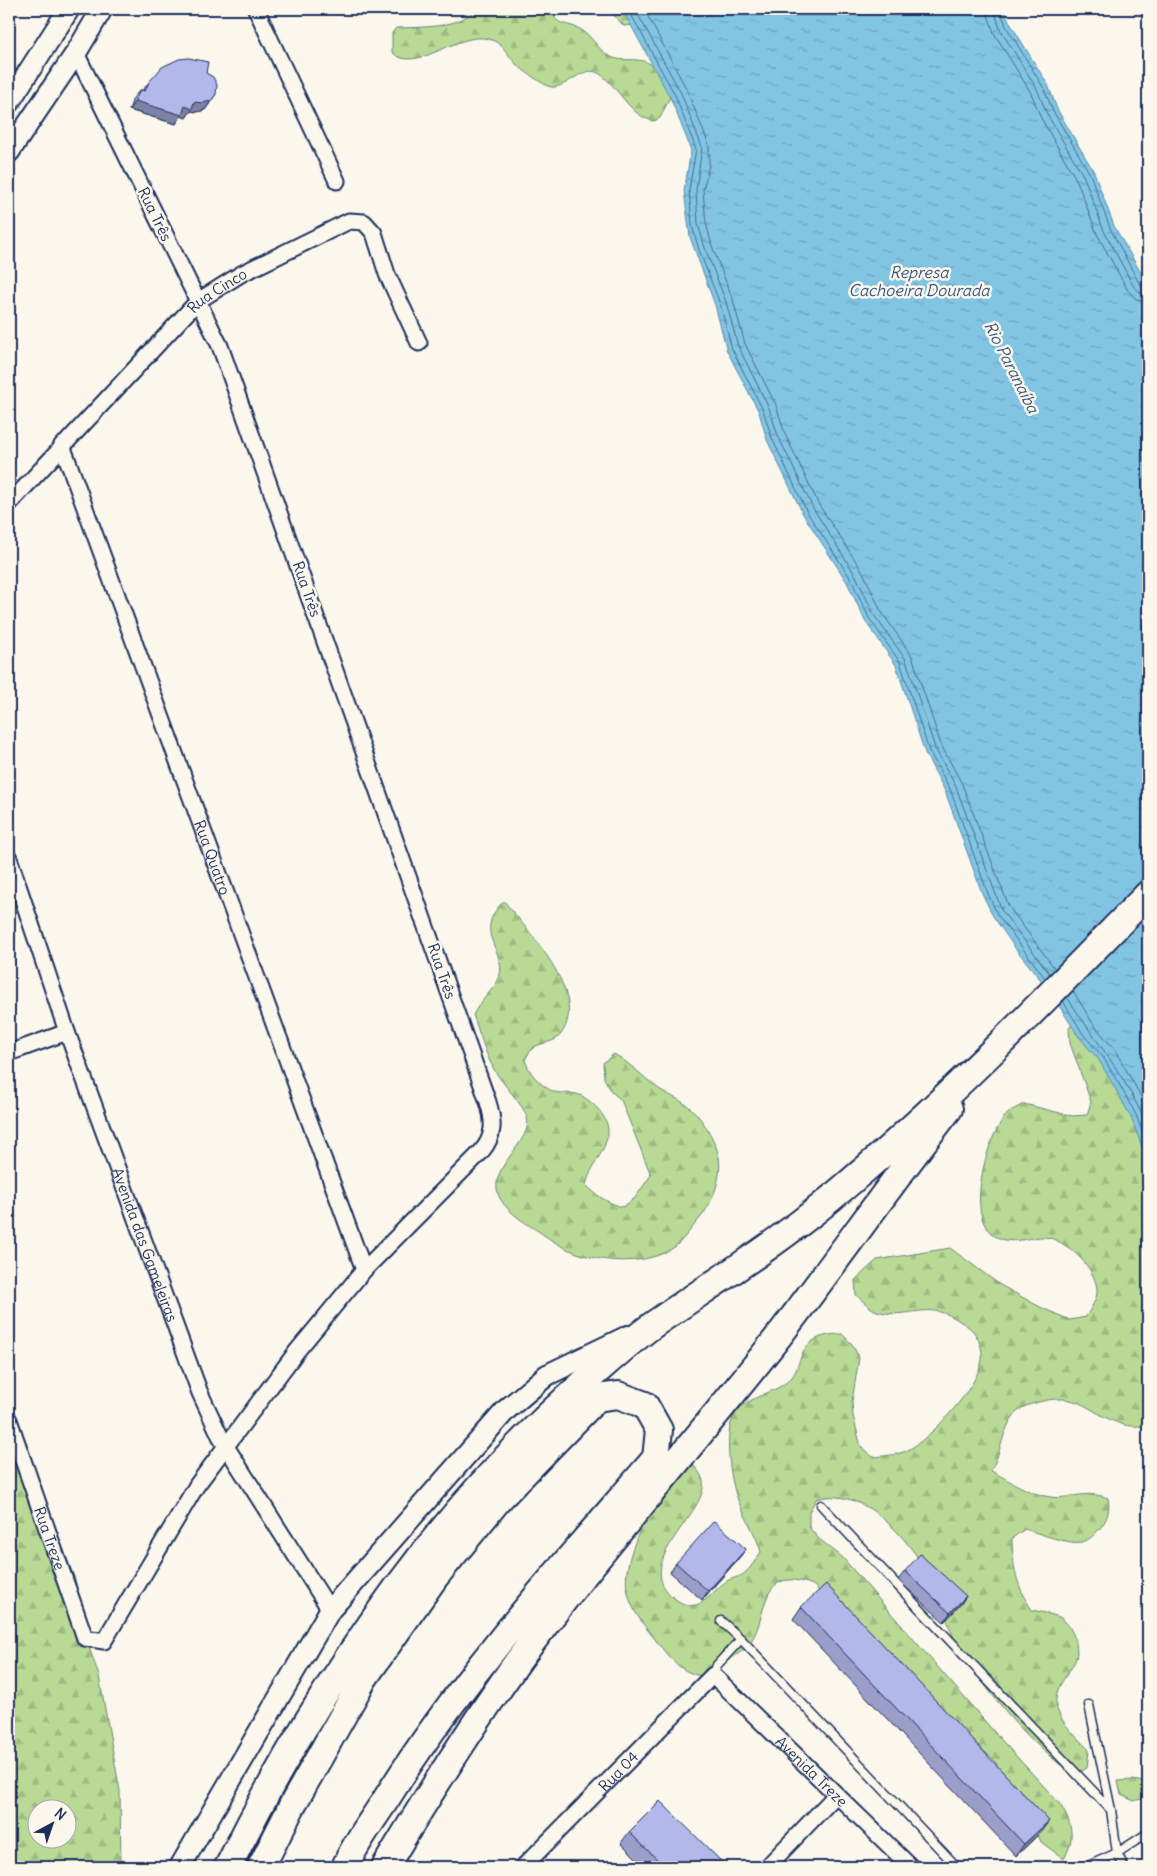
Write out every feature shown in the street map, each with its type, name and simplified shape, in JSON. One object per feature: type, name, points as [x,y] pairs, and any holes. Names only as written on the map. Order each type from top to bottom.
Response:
[{"type":"highway","points":[[228,1867],[292,1746],[399,1584],[460,1508],[509,1455],[588,1379],[655,1324],[716,1284],[828,1201],[994,1052],[1148,894]]},
{"type":"highway","points":[[385,1867],[434,1785],[512,1670],[589,1570],[778,1337],[900,1171],[994,1052]]},
{"type":"highway","points":[[261,1867],[293,1804],[364,1678],[435,1577],[499,1499],[597,1398],[618,1395],[645,1405],[659,1430],[656,1458],[542,1591],[460,1691],[410,1762],[344,1867]]},
{"type":"street","points":[[9,102],[69,9]]},
{"type":"street","points":[[9,152],[76,53],[102,9]]},
{"type":"street","points":[[256,9],[337,180]]},
{"type":"street","name":"Rua Três","points":[[76,53],[220,346],[492,1114],[493,1130],[490,1142],[364,1270]]},
{"type":"street","name":"Rua Cinco","points":[[9,504],[198,301],[241,274],[349,221],[364,222],[374,233],[387,274],[419,343]]},
{"type":"street","name":"Rua Quatro","points":[[62,445],[364,1270]]},
{"type":"street","name":"Avenida das Gameleiras","points":[[9,858],[66,1032],[200,1393],[226,1446],[330,1610]]},
{"type":"street","points":[[9,1053],[66,1032]]},
{"type":"street","points":[[226,1446],[297,1351],[364,1270]]},
{"type":"street","points":[[180,1867],[330,1610],[506,1410],[547,1375],[655,1324]]},
{"type":"street","name":"Rua Treze","points":[[9,1420],[85,1638],[104,1641],[196,1486],[226,1446]]},
{"type":"street","name":"Avenida Treze","points":[[712,1675],[911,1867]]},
{"type":"street","name":"Rua 04","points":[[523,1867],[712,1675]]},
{"type":"street","points":[[767,1867],[836,1795]]},
{"type":"lane","points":[[821,1505],[1111,1810]]},
{"type":"lane","points":[[721,1621],[741,1639],[957,1867]]},
{"type":"lane","points":[[712,1675],[717,1665],[741,1639]]},
{"type":"lane","points":[[1089,1705],[1111,1810],[1117,1853],[1124,1867]]},
{"type":"lane","points":[[1086,1867],[1117,1853],[1148,1833]]},
{"type":"green space","points":[[475,9],[550,9],[556,19],[580,29],[602,51],[611,57],[644,61],[650,64],[659,73],[670,97],[660,118],[654,121],[638,114],[607,80],[594,71],[582,74],[557,87],[548,86],[516,64],[501,46],[489,39],[477,38],[464,41],[412,59],[402,58],[392,52],[392,33],[396,28],[449,24],[468,16]]},
{"type":"green space","points":[[608,9],[641,9],[633,25],[624,26]]},
{"type":"green space","points":[[504,901],[552,964],[562,982],[568,1001],[568,1018],[561,1034],[556,1039],[533,1048],[525,1060],[527,1065],[535,1078],[552,1091],[571,1093],[587,1099],[600,1111],[608,1127],[605,1145],[586,1185],[603,1199],[623,1207],[635,1198],[651,1175],[621,1100],[611,1091],[604,1078],[603,1063],[614,1054],[659,1089],[693,1110],[702,1121],[713,1141],[718,1153],[720,1169],[710,1203],[686,1236],[676,1246],[664,1253],[650,1258],[620,1261],[590,1257],[563,1247],[523,1221],[506,1207],[499,1196],[497,1185],[499,1175],[524,1136],[527,1117],[491,1064],[473,1015],[498,980],[501,970],[500,961],[490,934],[490,924],[494,913]]},
{"type":"green space","points":[[1076,1017],[1148,1127],[1148,1426],[1121,1424],[1072,1401],[1062,1399],[1035,1403],[1019,1410],[1011,1420],[991,1471],[1027,1490],[1050,1497],[1058,1498],[1092,1494],[1108,1498],[1109,1510],[1107,1517],[1095,1534],[1085,1541],[1062,1540],[1025,1529],[1012,1538],[1016,1576],[1027,1602],[1032,1610],[1064,1620],[1071,1630],[1076,1643],[1077,1656],[1059,1689],[1056,1706],[1067,1727],[1089,1750],[1087,1768],[1075,1775],[1059,1763],[1025,1733],[994,1697],[967,1660],[954,1638],[941,1600],[922,1563],[892,1527],[875,1512],[856,1502],[836,1497],[816,1499],[809,1512],[809,1527],[818,1538],[842,1557],[996,1734],[1059,1803],[1067,1817],[1071,1830],[1070,1844],[1064,1859],[1041,1842],[1025,1805],[992,1758],[902,1683],[878,1651],[813,1585],[795,1580],[782,1581],[773,1587],[767,1597],[755,1633],[749,1644],[732,1658],[700,1676],[679,1667],[645,1627],[631,1602],[626,1577],[636,1538],[655,1501],[664,1488],[690,1462],[702,1477],[703,1488],[699,1500],[671,1542],[664,1557],[660,1571],[663,1585],[674,1598],[683,1604],[697,1605],[727,1581],[742,1575],[750,1568],[761,1552],[738,1500],[732,1481],[729,1456],[731,1422],[740,1408],[747,1403],[786,1383],[796,1371],[806,1347],[820,1337],[842,1334],[852,1344],[859,1358],[852,1401],[853,1416],[861,1447],[873,1457],[906,1451],[928,1436],[952,1411],[979,1370],[982,1355],[979,1341],[972,1330],[949,1315],[928,1311],[899,1314],[888,1313],[877,1311],[868,1306],[856,1295],[855,1280],[877,1260],[950,1248],[1000,1285],[1042,1308],[1070,1320],[1086,1317],[1097,1293],[1095,1281],[1087,1265],[1073,1251],[1050,1238],[1043,1237],[1013,1241],[998,1238],[991,1233],[984,1223],[980,1210],[981,1178],[985,1162],[995,1133],[1005,1116],[1024,1104],[1072,1116],[1087,1115],[1091,1102],[1070,1043],[1069,1029]]},
{"type":"green space","points":[[9,1412],[75,1579],[90,1650],[99,1676],[120,1791],[121,1867],[9,1867]]},
{"type":"green space","points":[[1133,1780],[1148,1783],[1148,1797],[1134,1801],[1121,1795],[1118,1781]]},
{"type":"water","name":"Represa Cachoeira Dourada","points":[[622,9],[1004,9],[1010,23],[1048,85],[1057,109],[1094,172],[1114,226],[1148,285],[1148,1163],[1131,1117],[1099,1060],[1079,1037],[1049,990],[1015,948],[993,916],[982,893],[945,791],[925,753],[896,665],[865,621],[847,582],[803,514],[767,440],[759,412],[727,351],[715,305],[690,237],[684,191],[691,151],[687,139],[670,97]]},
{"type":"building","points":[[189,58],[208,62],[206,73],[213,77],[217,85],[216,94],[211,101],[203,103],[194,102],[192,109],[185,106],[182,115],[135,101],[140,90],[145,91],[149,82],[162,67],[179,59]]},
{"type":"building","points":[[714,1521],[746,1549],[708,1591],[676,1563]]},
{"type":"building","points":[[920,1554],[966,1596],[950,1613],[905,1571]]},
{"type":"building","points":[[826,1584],[1049,1821],[1024,1844],[801,1607]]},
{"type":"building","points":[[660,1801],[727,1867],[665,1867],[629,1832]]},
{"type":"water label","name":"Rio Paranaíba","points":[[1012,367]]}]
